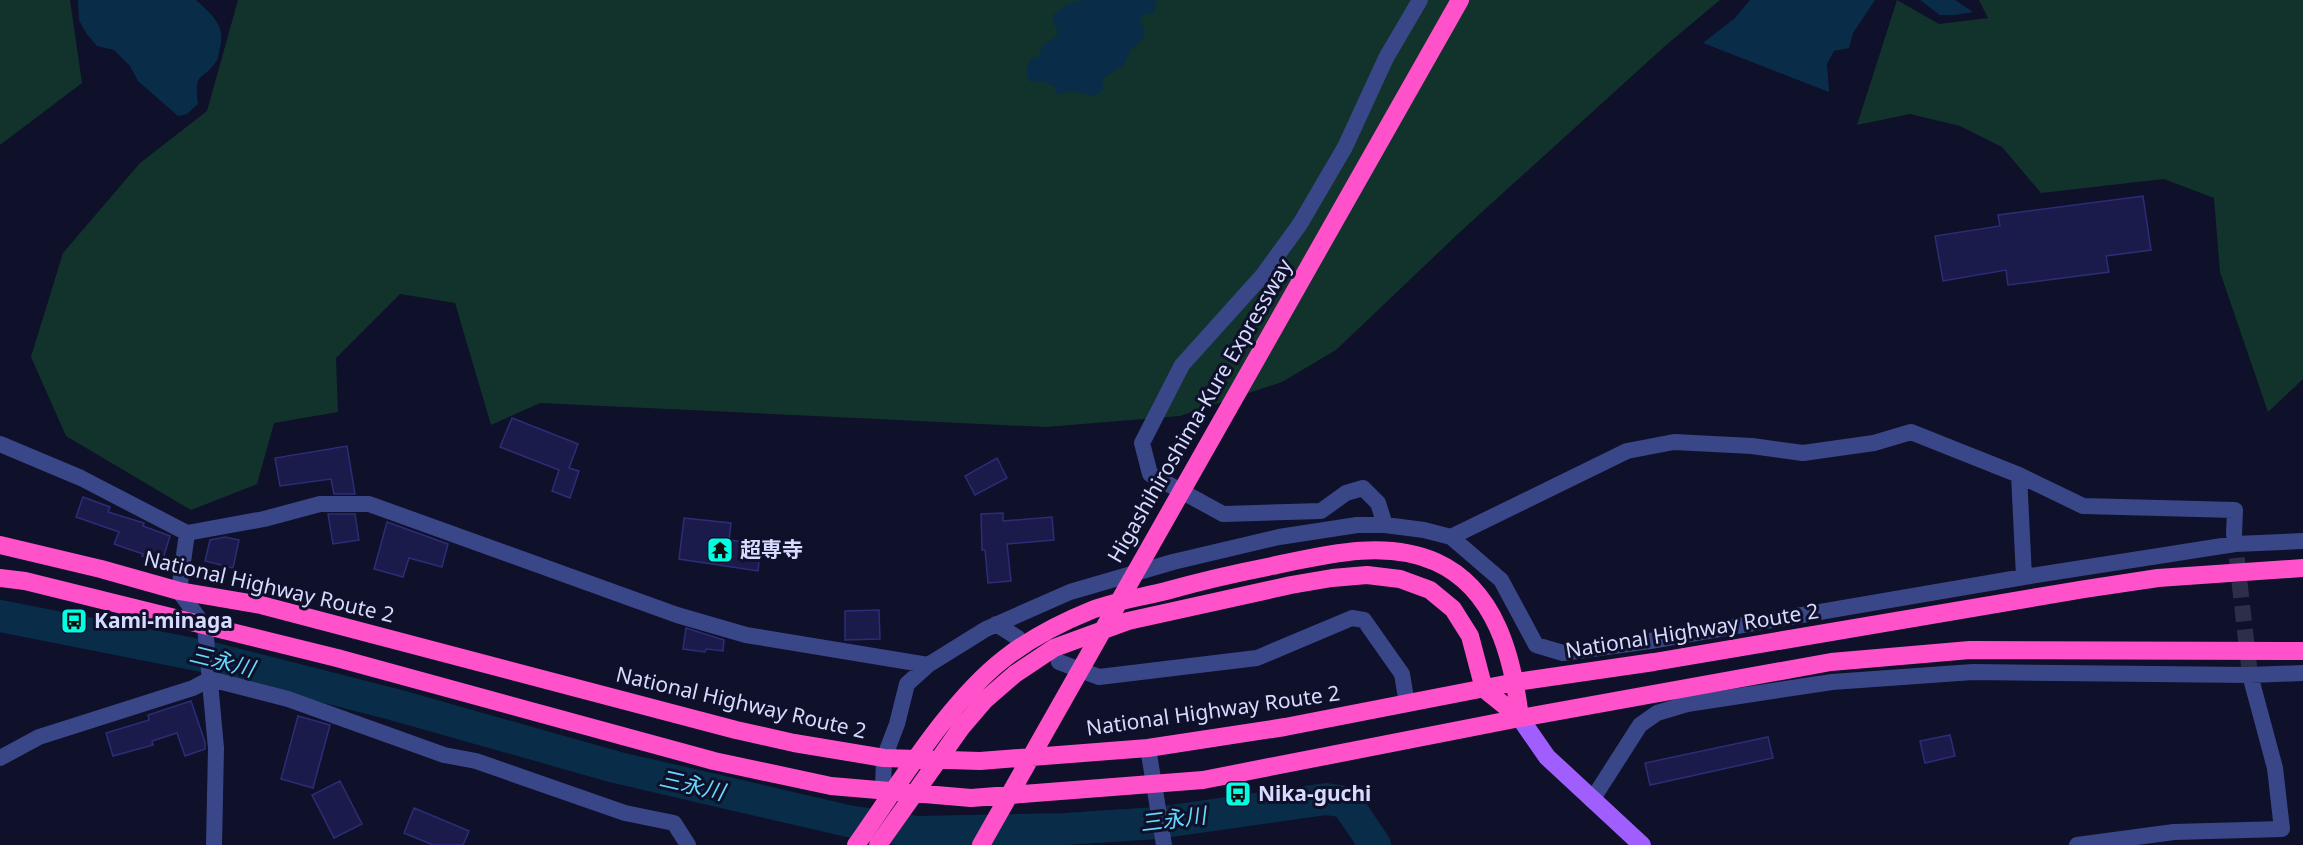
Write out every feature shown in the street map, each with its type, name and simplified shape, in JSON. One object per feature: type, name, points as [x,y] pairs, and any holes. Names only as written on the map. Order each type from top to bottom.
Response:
[{"type":"highway","name":"Higashihiroshima-Kure Expressway","points":[[981,845],[1460,0]]},
{"type":"highway","name":"National Highway Route 2","points":[[0,545],[101,569],[179,591],[261,605],[736,730],[794,743],[884,758],[980,761],[1148,748],[1285,727],[1516,682],[1654,662],[2137,581],[2303,568]]},
{"type":"highway","points":[[856,845],[942,725],[972,689],[1005,658],[1048,631],[1093,610],[1212,579],[1330,554],[1373,550],[1406,552],[1437,562],[1461,578],[1481,598],[1496,619],[1516,682],[1520,718]]},
{"type":"highway","points":[[878,845],[961,728],[985,700],[1015,674],[1054,648],[1128,621],[1291,585],[1367,575],[1400,579],[1430,590],[1453,609],[1470,636],[1484,689],[1520,718]]},
{"type":"highway","points":[[0,578],[25,581],[337,658],[714,761],[831,786],[971,798],[1203,780],[1520,718],[1830,662],[1970,650],[2303,651]]},
{"type":"main road","points":[[1520,718],[1547,758],[1642,845]]},
{"type":"street","points":[[1385,525],[1378,503],[1363,488],[1346,493],[1322,511],[1223,514],[1150,474],[1142,443],[1182,365],[1263,275],[1300,224],[1345,147],[1386,58],[1420,0]]},
{"type":"street","points":[[1452,537],[1627,451],[1674,442],[1752,446],[1803,453],[1874,443],[1911,432],[2019,475],[2083,506],[2235,510],[2234,534]]},
{"type":"street","points":[[0,444],[81,478],[187,533],[264,519],[320,504],[369,504],[677,615],[746,635],[928,664]]},
{"type":"street","points":[[2019,475],[2025,577]]},
{"type":"street","points":[[883,790],[884,758],[897,723],[907,684],[928,664],[996,624],[1070,592],[1173,562],[1279,537],[1357,525],[1385,525],[1424,530],[1452,537],[1501,580],[1536,645],[1563,653],[1650,641],[2235,544],[2303,541]]},
{"type":"street","points":[[187,533],[179,591],[205,627],[216,748],[214,845]]},
{"type":"street","points":[[1059,662],[1099,677],[1257,658],[1352,618],[1364,620],[1402,674],[1407,704]]},
{"type":"street","points":[[996,624],[1018,638]]},
{"type":"street","points":[[1650,641],[1654,662]]},
{"type":"street","points":[[1592,800],[1640,725],[1657,713],[1687,704],[1832,682],[1973,672],[2250,675],[2303,673]]},
{"type":"street","points":[[2077,845],[2174,832],[2282,829],[2276,768],[2250,675]]},
{"type":"street","points":[[0,758],[39,737],[193,688],[210,679],[288,699],[444,755],[476,761],[625,813],[674,823],[688,845]]},
{"type":"street","points":[[1148,748],[1164,845]]},
{"type":"green space","points":[[0,0],[70,0],[82,83],[0,145]]},
{"type":"green space","points":[[238,0],[1720,0],[1665,46],[1460,232],[1336,350],[1282,382],[1180,416],[1046,427],[540,403],[491,425],[455,303],[400,294],[336,358],[338,412],[274,423],[257,484],[191,510],[66,436],[31,357],[63,253],[140,163],[207,111]]},
{"type":"green space","points":[[1897,0],[1939,24],[1988,18],[1979,0],[2303,0],[2303,379],[2268,412],[2220,272],[2214,198],[2164,179],[2041,193],[2002,147],[1960,126],[1910,114],[1857,125]]},
{"type":"water","points":[[78,0],[196,0],[216,20],[221,32],[217,60],[198,80],[198,104],[187,114],[178,116],[138,81],[130,66],[114,50],[97,46],[79,20]]},
{"type":"water","points":[[1082,0],[1157,0],[1154,13],[1146,14],[1139,20],[1144,28],[1144,35],[1139,44],[1131,49],[1124,65],[1102,79],[1104,88],[1094,97],[1076,92],[1058,95],[1054,86],[1040,81],[1030,82],[1026,73],[1030,59],[1040,56],[1041,47],[1057,36],[1053,15],[1066,5]]},
{"type":"water","points":[[1750,0],[1875,0],[1853,33],[1849,48],[1834,51],[1827,64],[1829,92],[1703,43],[1735,18]]},
{"type":"water","points":[[1920,0],[1955,0],[1973,12],[1940,15]]},
{"type":"building","points":[[2143,196],[2151,250],[2106,256],[2109,272],[2008,285],[2006,270],[1943,281],[1935,236],[2000,226],[1998,215]]},
{"type":"building","points":[[512,418],[578,444],[569,468],[579,471],[570,498],[552,491],[559,470],[500,447]]},
{"type":"building","points":[[347,446],[355,494],[334,494],[331,479],[280,486],[275,458]]},
{"type":"building","points":[[997,458],[1007,478],[975,495],[965,476]]},
{"type":"building","points":[[83,497],[110,507],[108,512],[144,523],[143,526],[170,536],[162,562],[114,544],[119,532],[76,517]]},
{"type":"building","points":[[1003,513],[1003,521],[1052,517],[1054,540],[1007,544],[1011,581],[988,583],[985,550],[982,550],[981,514]]},
{"type":"building","points":[[328,514],[355,514],[359,540],[333,544]]},
{"type":"building","name":"超専寺","points":[[684,518],[731,523],[729,540],[761,544],[758,571],[679,559]]},
{"type":"building","points":[[387,522],[448,544],[442,567],[409,558],[403,577],[374,569]]},
{"type":"building","points":[[225,537],[239,540],[233,568],[205,561],[210,540]]},
{"type":"building","points":[[879,610],[880,639],[845,640],[845,611]]},
{"type":"building","points":[[686,628],[724,640],[723,651],[706,649],[705,652],[683,649]]},
{"type":"building","points":[[191,701],[205,742],[205,749],[185,756],[177,733],[152,741],[153,745],[113,756],[106,733],[149,720],[148,715]]},
{"type":"building","points":[[298,716],[330,725],[313,788],[281,779]]},
{"type":"building","points":[[1950,735],[1955,756],[1925,763],[1920,741]]},
{"type":"building","points":[[1768,737],[1773,758],[1650,785],[1645,763]]},
{"type":"building","points":[[340,781],[362,824],[334,838],[312,795]]},
{"type":"building","points":[[414,808],[469,831],[463,845],[433,845],[404,833]]},
{"type":"waterway","name":"三永川","points":[[0,616],[208,657],[396,705],[615,767],[848,821],[917,832],[1065,829],[1157,823],[1326,799],[1346,802],[1375,845]]},
{"type":"tunnel","points":[[2234,534],[2250,675]]},
{"type":"place","name":"超専寺","points":[[720,550]]},
{"type":"place","name":"Kami-minaga","points":[[74,621]]},
{"type":"place","name":"Nika-guchi","points":[[1238,794]]}]
